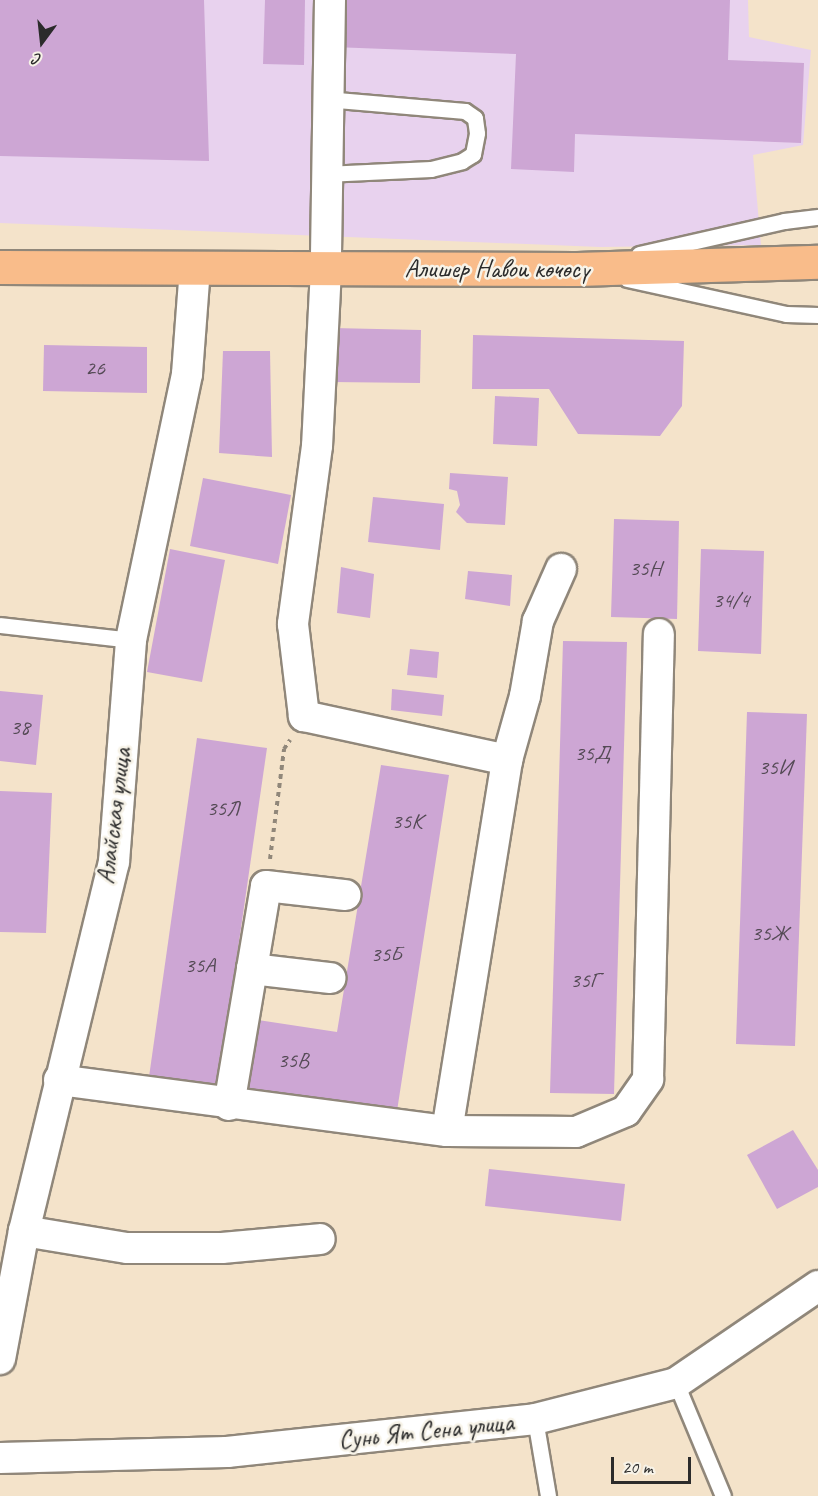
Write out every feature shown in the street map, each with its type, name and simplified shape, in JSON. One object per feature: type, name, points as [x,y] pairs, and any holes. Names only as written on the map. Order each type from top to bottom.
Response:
[{"type":"main road","name":"Алишер Навои көчөсү","points":[[0,267],[577,269],[812,265]]},
{"type":"street","points":[[330,0],[326,99],[326,269],[317,446],[293,624],[304,716],[507,760]]},
{"type":"street","name":"Алайская улица","points":[[0,1359],[24,1231],[114,862],[131,640],[187,374],[195,268]]},
{"type":"street","points":[[447,1131],[507,760],[525,696],[538,621],[561,569]]},
{"type":"street","points":[[59,1080],[229,1105],[447,1131],[576,1132],[626,1111],[648,1079],[659,634]]},
{"type":"street","points":[[229,1105],[266,886],[345,895]]},
{"type":"street","points":[[252,969],[330,978]]},
{"type":"street","points":[[24,1231],[127,1248],[222,1248],[320,1239]]},
{"type":"street","name":"Сунь Ят Сена улица","points":[[0,1458],[227,1452],[535,1419],[676,1383],[818,1286]]},
{"type":"lane","points":[[325,174],[431,169],[462,161],[473,154],[477,133],[475,118],[465,111],[326,99]]},
{"type":"lane","points":[[577,269],[784,221],[818,217]]},
{"type":"lane","points":[[577,269],[786,314],[818,315]]},
{"type":"lane","points":[[0,626],[131,640]]},
{"type":"lane","points":[[676,1383],[723,1496]]},
{"type":"lane","points":[[535,1419],[548,1496]]},
{"type":"path","points":[[266,886],[284,749],[304,716]]},
{"type":"shaded area","points":[[0,0],[748,0],[749,37],[811,50],[803,145],[753,155],[761,245],[600,247],[0,223]]},
{"type":"building","points":[[0,0],[204,0],[209,161],[0,156]]},
{"type":"building","points":[[265,0],[305,0],[304,65],[263,64]]},
{"type":"building","points":[[335,0],[730,0],[728,60],[804,63],[801,143],[575,134],[574,172],[511,169],[516,54],[333,47]]},
{"type":"building","points":[[333,328],[421,330],[420,383],[332,382]]},
{"type":"building","points":[[473,335],[684,341],[682,406],[660,436],[578,434],[549,389],[472,389]]},
{"type":"building","points":[[44,345],[147,347],[147,393],[43,391]]},
{"type":"building","points":[[223,351],[270,351],[272,457],[219,453]]},
{"type":"building","points":[[495,396],[539,398],[537,446],[493,444]]},
{"type":"building","points":[[450,473],[508,477],[505,525],[467,523],[456,512],[460,505],[457,491],[449,489]]},
{"type":"building","points":[[203,478],[291,495],[278,564],[190,546]]},
{"type":"building","points":[[373,497],[444,504],[440,550],[368,542]]},
{"type":"building","points":[[614,519],[679,521],[677,619],[611,617]]},
{"type":"building","points":[[170,549],[225,560],[202,682],[147,672]]},
{"type":"building","points":[[701,549],[764,551],[761,654],[698,651]]},
{"type":"building","points":[[341,567],[374,574],[370,618],[337,613]]},
{"type":"building","points":[[468,571],[512,575],[510,606],[465,599]]},
{"type":"building","points":[[563,641],[627,642],[614,1094],[550,1093]]},
{"type":"building","points":[[410,649],[439,652],[437,678],[407,675]]},
{"type":"building","points":[[392,689],[444,695],[442,716],[391,710]]},
{"type":"building","points":[[0,691],[43,695],[36,765],[0,761]]},
{"type":"building","points":[[747,712],[807,714],[795,1046],[736,1044]]},
{"type":"building","points":[[197,738],[267,748],[218,1087],[149,1077]]},
{"type":"building","points":[[381,765],[449,775],[397,1111],[248,1089],[258,1020],[337,1032]]},
{"type":"building","points":[[0,791],[52,793],[46,933],[0,932]]},
{"type":"building","points":[[793,1130],[818,1170],[818,1187],[777,1209],[747,1155]]},
{"type":"building","points":[[489,1169],[625,1184],[621,1221],[485,1206]]}]
